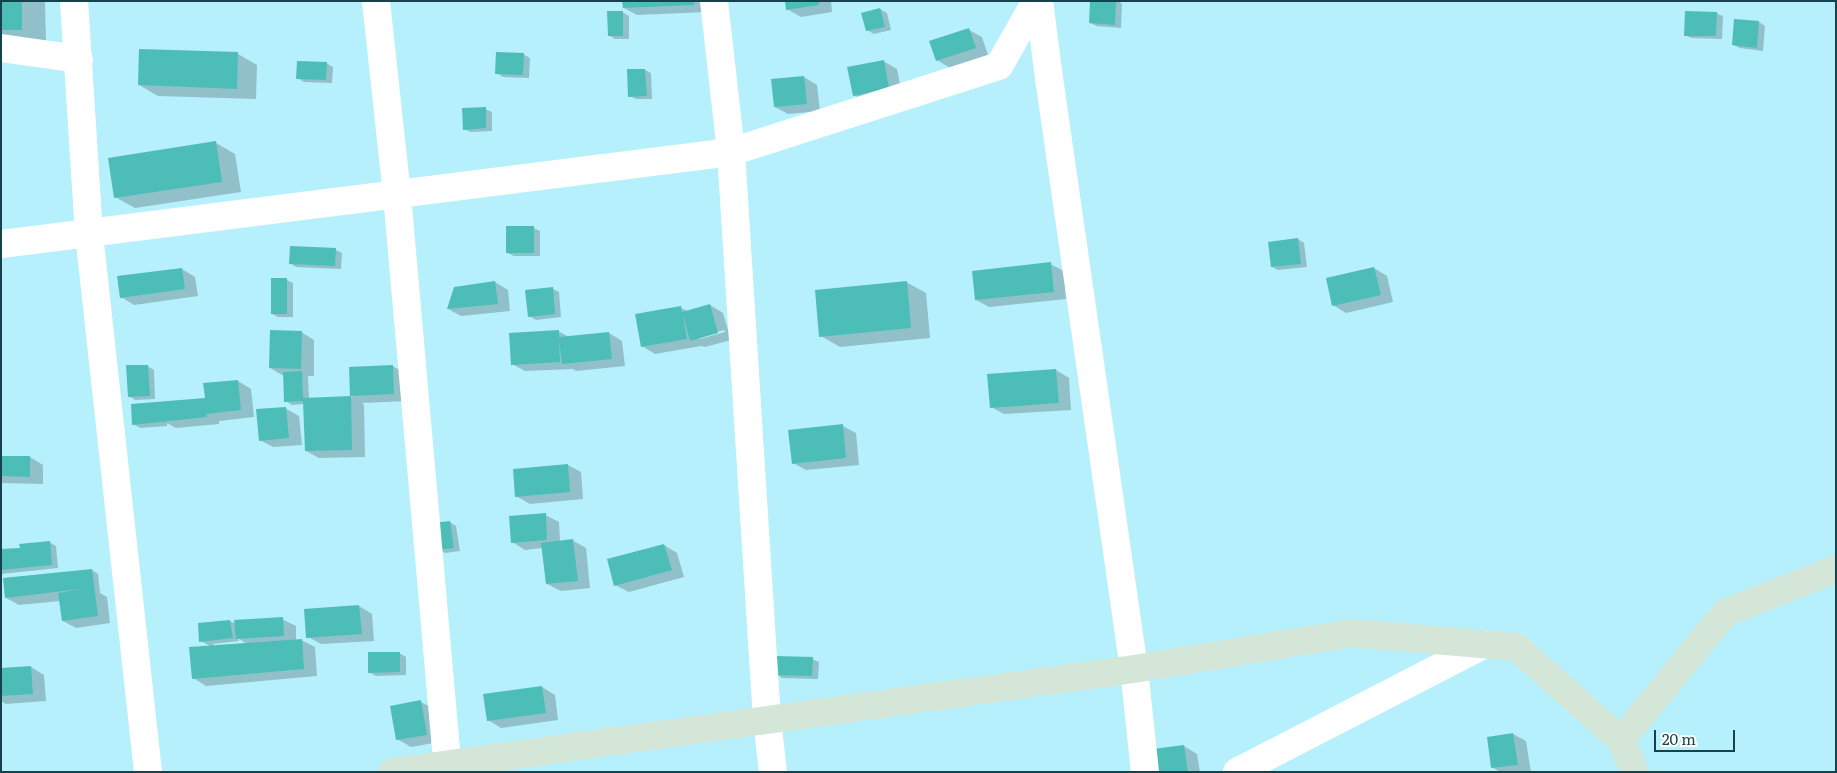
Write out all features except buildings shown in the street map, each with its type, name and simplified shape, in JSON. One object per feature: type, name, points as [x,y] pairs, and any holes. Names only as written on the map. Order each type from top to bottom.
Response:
[{"type":"street","points":[[74,1],[89,234],[148,772]]},
{"type":"street","points":[[376,1],[397,195],[447,768]]},
{"type":"street","points":[[714,1],[731,152],[767,720],[773,772]]},
{"type":"street","points":[[1,244],[731,152],[999,66],[1038,1]]},
{"type":"street","points":[[1038,1],[1134,669],[1145,772]]},
{"type":"street","points":[[1,48],[79,59]]},
{"type":"street","points":[[1621,740],[1725,613],[1836,569]]},
{"type":"street","points":[[392,772],[447,768],[767,720],[1134,669],[1352,633],[1516,647],[1621,740],[1634,772]]},
{"type":"street","points":[[1237,772],[1485,644]]}]
